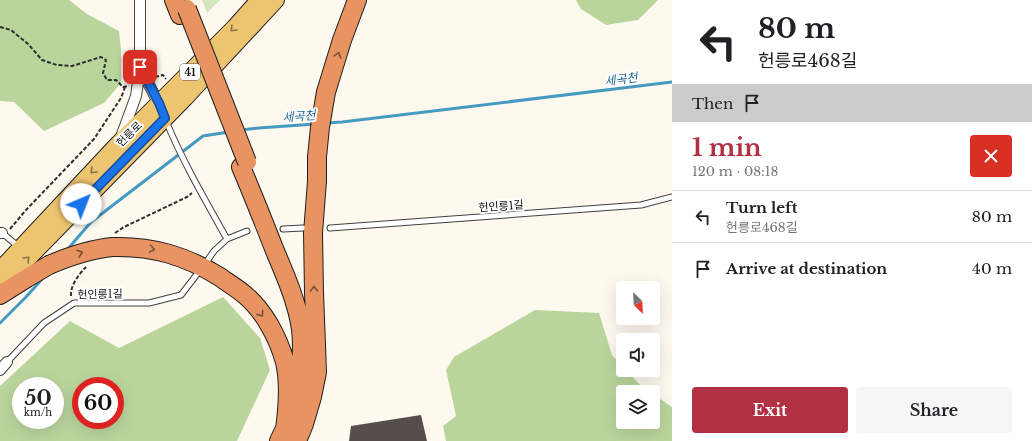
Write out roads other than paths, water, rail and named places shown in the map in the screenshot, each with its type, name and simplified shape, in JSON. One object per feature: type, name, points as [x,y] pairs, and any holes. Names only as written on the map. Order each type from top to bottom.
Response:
[{"type":"highway","points":[[287,437],[304,424],[312,397],[317,372],[313,233],[320,127],[326,92],[342,40],[357,0]]},
{"type":"highway","points":[[181,6],[244,165],[290,287],[296,308],[301,329],[302,349],[299,376],[287,437]]},
{"type":"highway","points":[[244,165],[296,284],[304,312],[310,343],[311,373],[304,424]]},
{"type":"highway","points":[[0,295],[49,265],[81,252],[99,248],[138,247],[185,258],[213,273],[245,294],[265,319],[273,333],[285,362],[288,385],[287,437]]},
{"type":"main road","name":"헌릉로","points":[[0,287],[162,110],[174,88],[260,0]]},
{"type":"main road","name":"헌릉로","points":[[0,270],[119,143],[162,110],[190,92],[276,0]]},
{"type":"street","points":[[140,0],[140,67],[143,81],[162,110]]},
{"type":"street","points":[[119,143],[143,81]]},
{"type":"street","points":[[0,370],[7,362]]},
{"type":"lane","points":[[162,110],[173,137],[195,182],[227,239]]},
{"type":"lane","name":"헌인릉1길","points":[[330,228],[641,205],[672,197]]},
{"type":"lane","points":[[283,229],[303,228]]},
{"type":"lane","name":"헌인릉1길","points":[[7,362],[44,323],[74,303],[149,303],[181,295],[214,251],[227,239],[247,231]]},
{"type":"lane","points":[[2,233],[20,248]]},
{"type":"waterway","name":"세곡천","points":[[326,123],[672,82]]},
{"type":"waterway","name":"세곡천","points":[[241,130],[315,124]]},
{"type":"waterway","name":"세곡천","points":[[67,250],[91,222],[203,136],[229,132]]},
{"type":"waterway","name":"세곡천","points":[[0,323],[43,278]]}]
